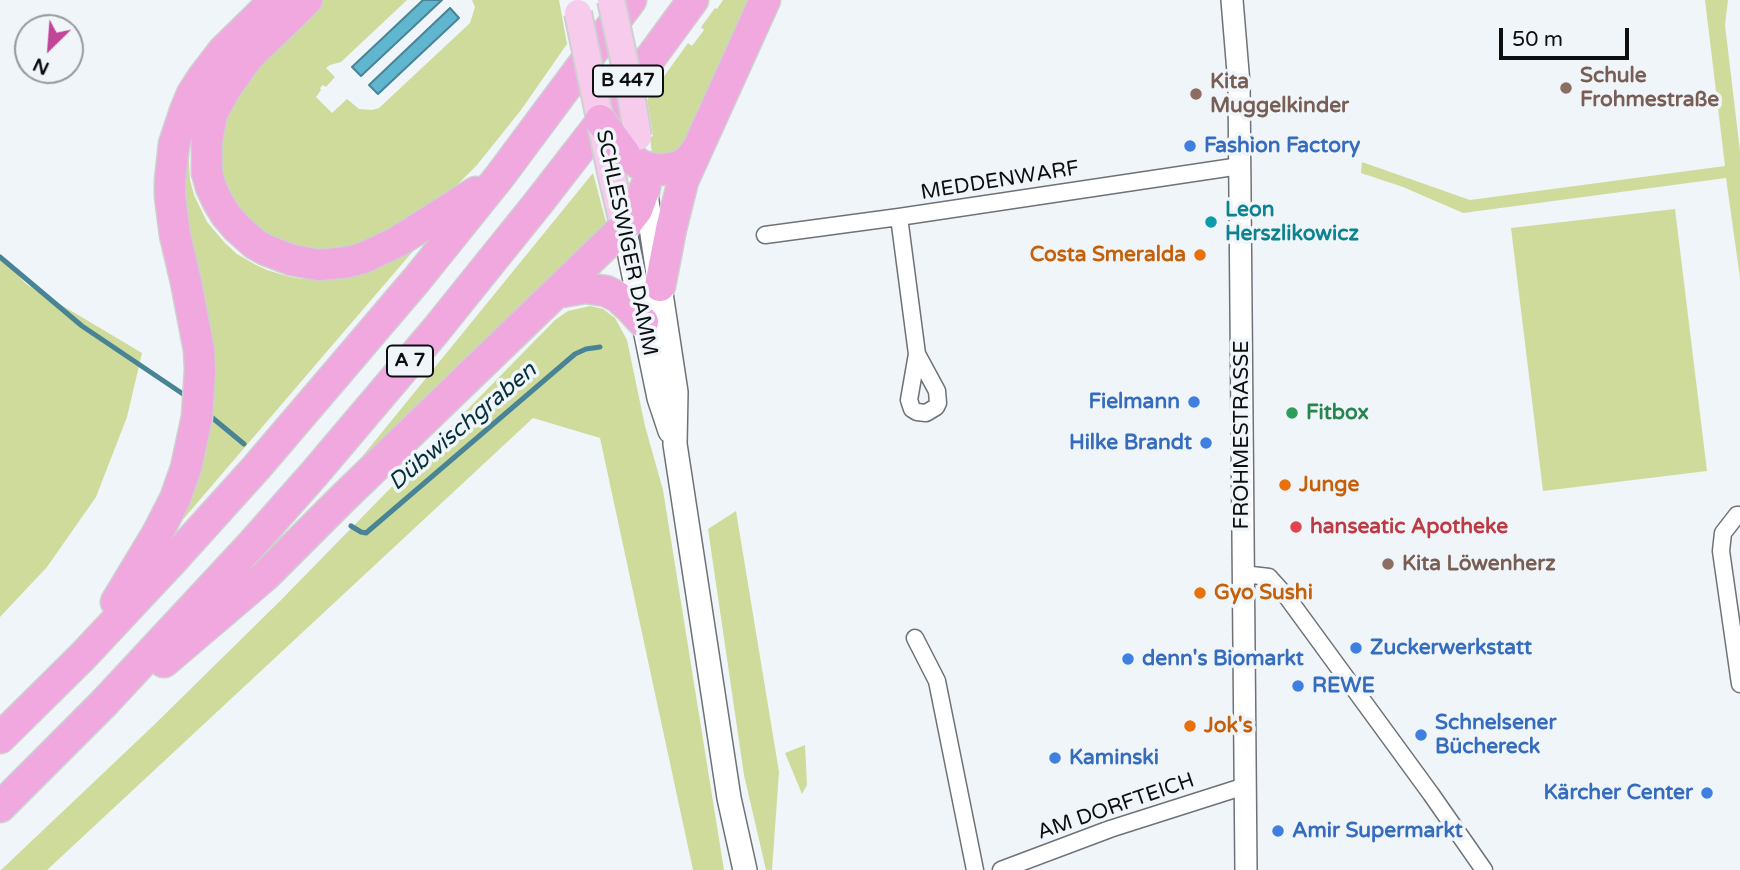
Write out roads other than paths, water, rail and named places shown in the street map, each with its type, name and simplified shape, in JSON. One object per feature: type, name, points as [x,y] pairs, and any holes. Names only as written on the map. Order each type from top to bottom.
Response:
[{"type":"highway","points":[[83,656],[167,517],[182,482],[195,432],[199,397],[199,350],[175,235],[170,196],[172,159],[178,129],[192,94],[211,66],[275,0]]},
{"type":"highway","points":[[307,0],[248,57],[212,114],[206,141],[207,173],[211,187],[226,215],[243,234],[266,250],[292,260],[319,265],[348,262],[397,243],[499,176]]},
{"type":"highway","name":"A 7","points":[[0,738],[83,656],[264,458],[418,278],[499,176],[631,0]]},
{"type":"highway","name":"A 7","points":[[0,807],[104,703],[253,543],[380,398],[539,202],[693,0]]},
{"type":"highway","points":[[660,286],[679,195],[695,152],[765,0]]},
{"type":"highway","points":[[104,703],[170,657],[265,576],[624,227],[637,210],[632,163],[600,120]]},
{"type":"highway","points":[[632,163],[661,170],[676,168],[690,159],[695,152]]},
{"type":"highway","points":[[556,293],[585,288],[606,291],[618,297],[643,322]]},
{"type":"main road","name":"SCHLESWIGER DAMM","points":[[611,0],[629,83],[632,163],[660,286],[676,392],[675,444],[729,798],[745,870]]},
{"type":"main road","name":"SCHLESWIGER DAMM","points":[[576,6],[600,120]]},
{"type":"main road","name":"SCHLESWIGER DAMM","points":[[624,227],[659,398],[675,444]]},
{"type":"street","name":"FROHMESTRASSE","points":[[1232,0],[1239,84],[1246,870]]},
{"type":"street","name":"MEDDENWARF","points":[[765,235],[1240,166]]},
{"type":"street","points":[[900,217],[917,354]]},
{"type":"street","points":[[1740,515],[1737,515],[1723,533],[1721,551],[1740,684]]},
{"type":"street","points":[[1243,574],[1269,577],[1287,597],[1484,870]]},
{"type":"street","points":[[915,638],[937,681],[975,870]]},
{"type":"street","name":"AM DORFTEICH","points":[[1001,870],[1110,829],[1245,786]]},
{"type":"water","points":[[423,0],[442,0],[361,76],[352,67]]},
{"type":"water","points":[[450,8],[459,18],[378,94],[369,85]]},
{"type":"waterway","name":"Dübwischgraben","points":[[0,257],[82,326],[183,394]]},
{"type":"waterway","name":"Dübwischgraben","points":[[351,526],[366,533],[575,354],[600,347]]},
{"type":"waterway","name":"Dübwischgraben","points":[[209,415],[244,444]]},
{"type":"place","name":"Schule Frohmestraße","points":[[1566,88]]},
{"type":"place","name":"Kita Muggelkinder","points":[[1196,94]]},
{"type":"place","name":"Fashion Factory","points":[[1190,146]]},
{"type":"place","name":"Leon Herszlikowicz","points":[[1211,222]]},
{"type":"place","name":"Costa Smeralda","points":[[1200,255]]},
{"type":"place","name":"Fielmann","points":[[1194,402]]},
{"type":"place","name":"Fitbox","points":[[1292,413]]},
{"type":"place","name":"Hilke Brandt","points":[[1206,443]]},
{"type":"place","name":"Junge","points":[[1285,485]]},
{"type":"place","name":"hanseatic Apotheke","points":[[1296,527]]},
{"type":"place","name":"Kita Löwenherz","points":[[1388,564]]},
{"type":"place","name":"Gyo Sushi","points":[[1200,593]]},
{"type":"place","name":"Zuckerwerkstatt","points":[[1356,648]]},
{"type":"place","name":"denn's Biomarkt","points":[[1128,659]]},
{"type":"place","name":"REWE","points":[[1298,686]]},
{"type":"place","name":"Jok's","points":[[1190,726]]},
{"type":"place","name":"Schnelsener Büchereck","points":[[1421,735]]},
{"type":"place","name":"Kaminski","points":[[1055,758]]},
{"type":"place","name":"Kärcher Center","points":[[1707,793]]},
{"type":"place","name":"Amir Supermarkt","points":[[1278,831]]}]
